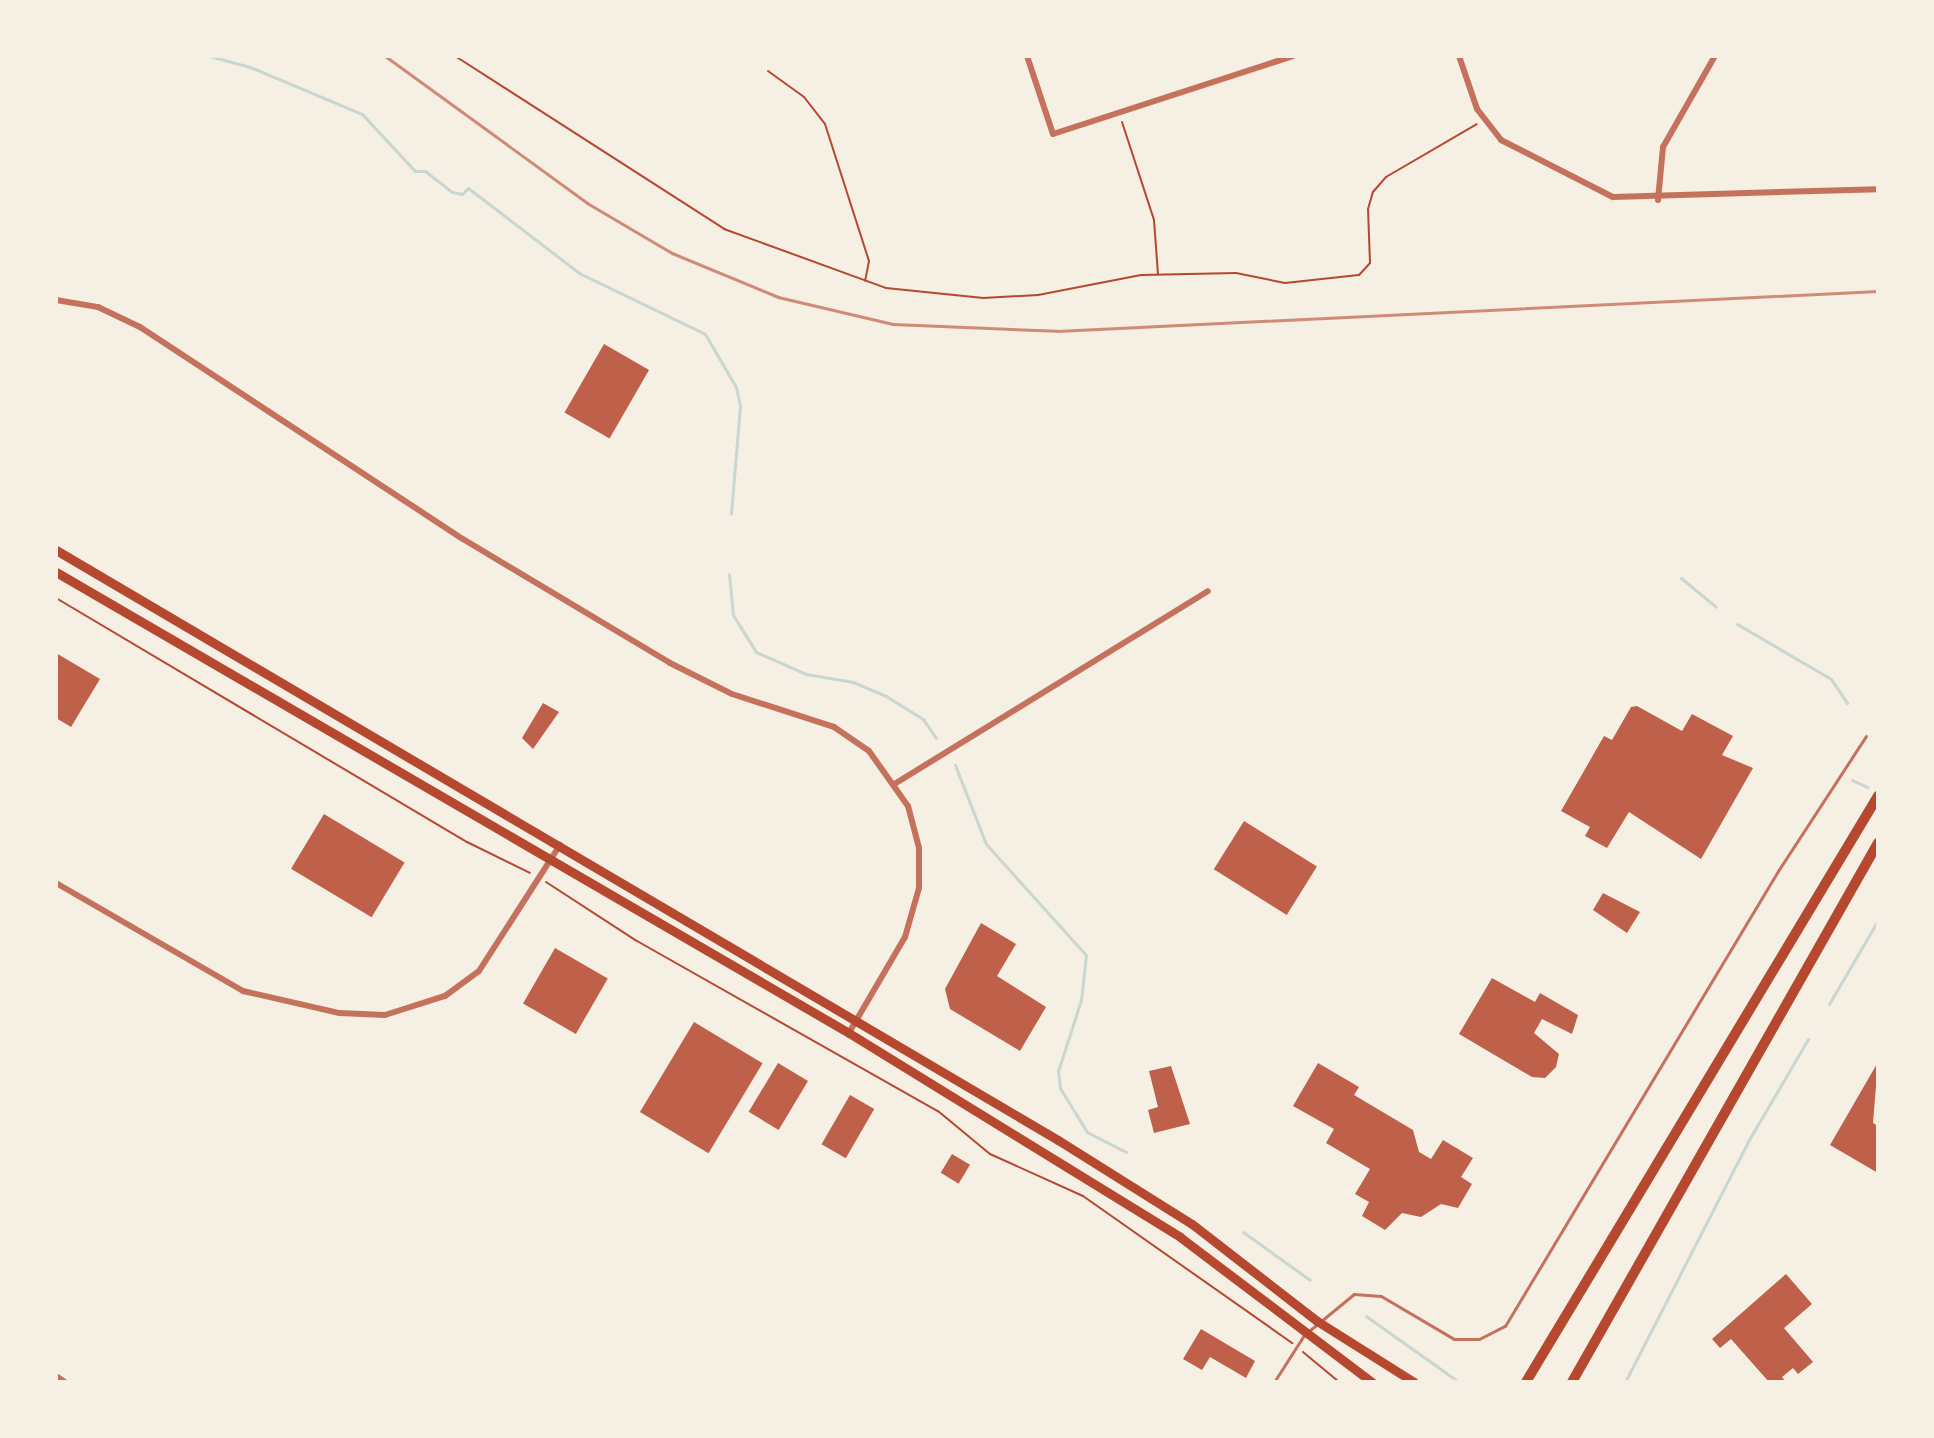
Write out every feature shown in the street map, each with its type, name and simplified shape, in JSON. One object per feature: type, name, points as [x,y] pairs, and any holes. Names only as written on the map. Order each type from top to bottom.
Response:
[{"type":"main road","points":[[56,550],[857,1018],[1192,1224],[1317,1321],[1414,1382]]},
{"type":"main road","points":[[56,572],[849,1033],[1180,1237],[1304,1335],[1372,1382]]},
{"type":"main road","points":[[1526,1382],[1878,796]]},
{"type":"main road","points":[[1572,1382],[1878,843]]},
{"type":"street","points":[[1027,56],[1053,134],[1293,56]]},
{"type":"street","points":[[1459,56],[1484,120],[1517,151],[1604,193],[1658,200],[1878,189]]},
{"type":"street","points":[[1658,200],[1663,147],[1715,56]]},
{"type":"street","points":[[56,300],[98,307],[140,327],[463,539],[670,663],[732,694],[813,718],[852,738],[896,783],[915,826],[919,888],[905,937],[849,1033]]},
{"type":"street","points":[[896,783],[1208,591]]},
{"type":"street","points":[[56,883],[243,991],[339,1013],[385,1015],[425,1005],[479,971],[561,843]]},
{"type":"street","points":[[56,1376],[65,1382]]},
{"type":"lane","points":[[1274,1382],[1304,1335],[1344,1298],[1369,1292],[1454,1339],[1479,1339],[1505,1326],[1778,871],[1866,736]]},
{"type":"path","points":[[455,56],[694,214],[886,288],[983,298],[1158,275],[1236,273],[1285,283],[1359,275],[1370,263],[1368,209],[1373,192],[1386,177],[1484,120]]},
{"type":"path","points":[[768,71],[804,97],[825,124],[869,261],[865,281]]},
{"type":"path","points":[[1119,112],[1154,220],[1158,275]]},
{"type":"path","points":[[56,598],[467,842],[516,864]]},
{"type":"path","points":[[552,886],[649,948],[938,1111],[990,1154],[1083,1196],[1295,1346],[1339,1382]]},
{"type":"building","points":[[604,344],[649,370],[610,438],[564,412]]},
{"type":"building","points":[[56,653],[100,679],[71,727],[56,718]]},
{"type":"building","points":[[543,703],[559,712],[533,749],[522,738]]},
{"type":"building","points":[[1637,706],[1682,731],[1692,714],[1733,736],[1722,755],[1753,768],[1701,859],[1629,812],[1607,848],[1585,836],[1590,827],[1561,811],[1604,736],[1612,740],[1631,707]]},
{"type":"building","points":[[324,814],[405,862],[372,917],[291,869]]},
{"type":"building","points":[[1244,821],[1317,867],[1287,915],[1214,869]]},
{"type":"building","points":[[1603,893],[1640,912],[1627,933],[1593,910]]},
{"type":"building","points":[[981,923],[1016,944],[997,976],[1046,1007],[1020,1051],[950,1009],[945,989]]},
{"type":"building","points":[[555,948],[608,978],[576,1034],[523,1003]]},
{"type":"building","points":[[1492,978],[1535,1002],[1540,993],[1578,1015],[1572,1034],[1542,1019],[1534,1033],[1559,1054],[1556,1067],[1545,1078],[1532,1077],[1459,1034]]},
{"type":"building","points":[[694,1022],[763,1063],[708,1153],[640,1112]]},
{"type":"building","points":[[1878,1062],[1873,1123],[1878,1126],[1878,1173],[1830,1145]]},
{"type":"building","points":[[778,1063],[808,1081],[779,1130],[749,1112]]},
{"type":"building","points":[[1318,1063],[1359,1087],[1354,1095],[1413,1130],[1419,1152],[1431,1159],[1443,1140],[1473,1158],[1461,1177],[1472,1184],[1458,1208],[1441,1204],[1421,1217],[1402,1213],[1385,1230],[1362,1216],[1369,1202],[1355,1194],[1370,1169],[1326,1143],[1334,1129],[1293,1106]]},
{"type":"building","points":[[1171,1066],[1190,1124],[1154,1133],[1148,1110],[1158,1107],[1149,1071]]},
{"type":"building","points":[[850,1095],[874,1109],[846,1158],[822,1144]]},
{"type":"building","points":[[952,1154],[970,1165],[959,1184],[941,1173]]},
{"type":"building","points":[[1786,1274],[1812,1304],[1784,1328],[1813,1362],[1798,1374],[1793,1368],[1782,1377],[1786,1382],[1769,1382],[1731,1339],[1720,1348],[1712,1339]]},
{"type":"building","points":[[1201,1329],[1255,1361],[1246,1378],[1210,1357],[1202,1370],[1183,1359]]},
{"type":"waterway","points":[[209,56],[250,67],[362,114],[415,171],[425,171],[452,192],[462,194],[468,188],[579,273],[705,334],[736,387],[740,406],[731,514]]},
{"type":"waterway","points":[[729,574],[733,615],[756,652],[806,674],[853,682],[886,696],[923,719],[936,738]]},
{"type":"waterway","points":[[1681,578],[1716,607]]},
{"type":"waterway","points":[[1737,624],[1831,679],[1847,703]]},
{"type":"waterway","points":[[955,765],[986,844],[1086,955],[1081,1000],[1058,1071],[1060,1088],[1087,1132],[1126,1152]]},
{"type":"waterway","points":[[1852,780],[1867,787]]},
{"type":"waterway","points":[[1829,1004],[1878,920]]},
{"type":"waterway","points":[[1625,1382],[1750,1138],[1808,1039]]},
{"type":"waterway","points":[[1243,1232],[1310,1280]]},
{"type":"waterway","points":[[1366,1316],[1456,1380]]},
{"type":"railway","points":[[385,56],[587,203],[672,253],[778,297],[893,324],[1057,331],[1878,291]]}]
